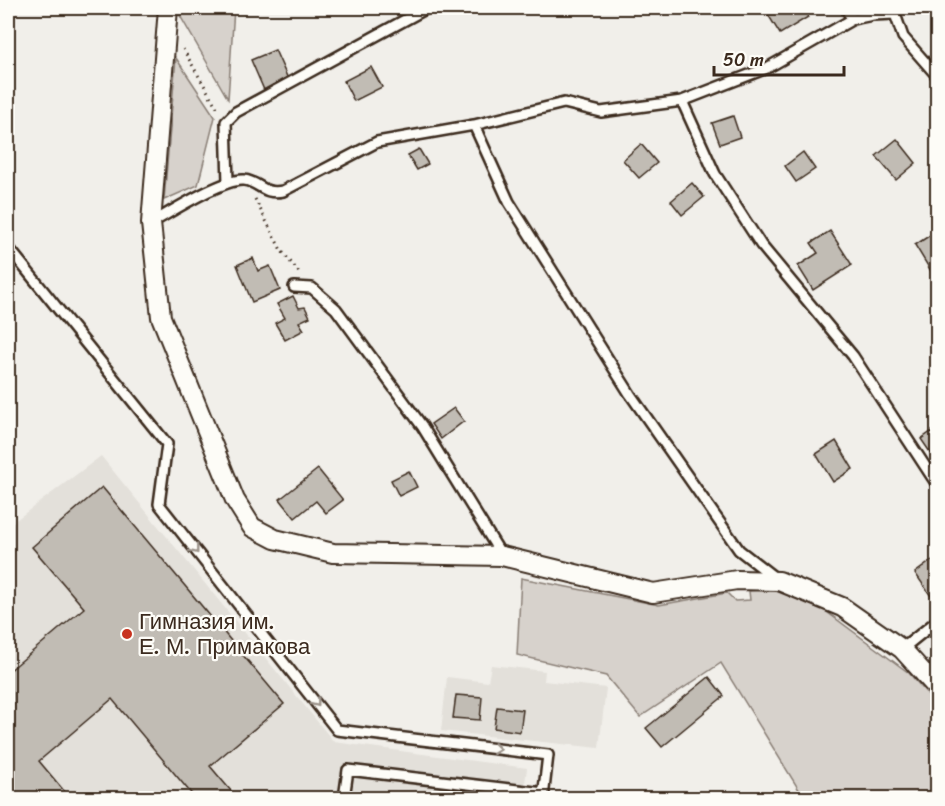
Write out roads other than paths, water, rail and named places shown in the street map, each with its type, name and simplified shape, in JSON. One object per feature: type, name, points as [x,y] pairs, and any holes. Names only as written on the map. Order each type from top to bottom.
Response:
[{"type":"street","points":[[168,16],[151,223],[161,317],[235,500],[252,526],[275,539],[333,553],[502,556],[653,593],[737,580],[779,581],[842,607],[902,649],[938,689]]},
{"type":"lane","points":[[228,182],[226,122],[236,112],[427,8]]},
{"type":"lane","points":[[845,8],[853,19]]},
{"type":"lane","points":[[151,223],[228,182],[246,180],[272,193],[283,191],[377,142],[474,125],[564,103],[601,112],[682,101],[767,68],[853,19],[873,15],[895,14],[903,37],[938,76]]},
{"type":"lane","points":[[682,101],[715,174],[761,245],[853,356],[938,486]]},
{"type":"lane","points":[[474,125],[509,202],[630,394],[739,550],[779,581]]},
{"type":"lane","points":[[8,247],[167,444],[159,504],[337,730],[548,755],[543,796],[348,770],[344,798]]},
{"type":"lane","points":[[294,287],[312,288],[336,309],[422,426],[502,556]]},
{"type":"lane","points":[[902,649],[938,620]]},
{"type":"place","name":"Гимназия им. Е. М. Примакова","points":[[127,634]]}]
